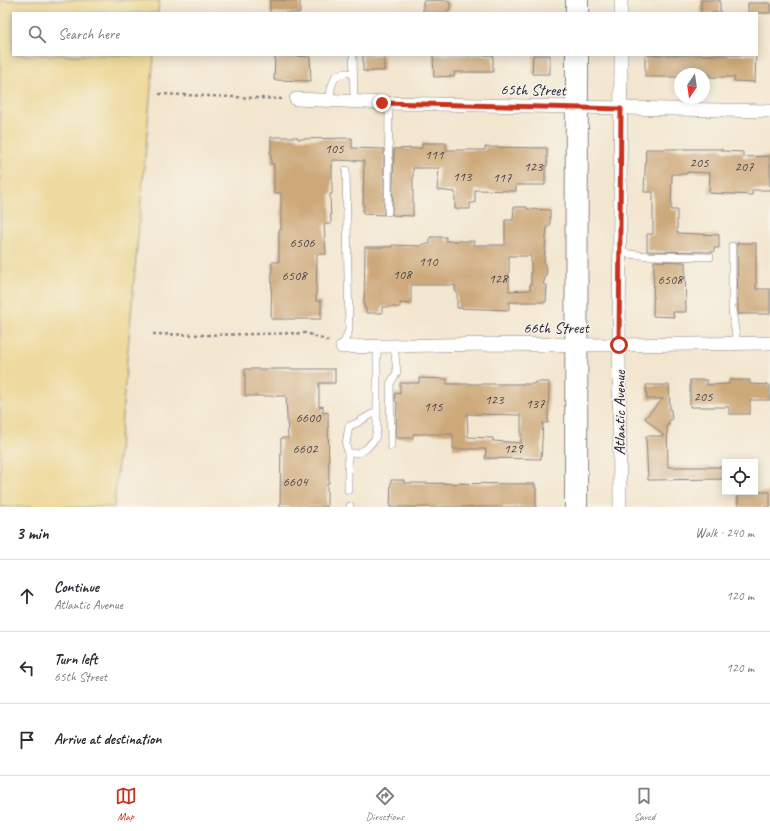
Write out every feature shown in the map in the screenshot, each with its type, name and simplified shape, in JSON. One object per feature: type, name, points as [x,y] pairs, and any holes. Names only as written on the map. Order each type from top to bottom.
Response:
[{"type":"highway","points":[[577,0],[577,12]]},
{"type":"highway","points":[[576,507],[577,56]]},
{"type":"street","points":[[621,0],[621,12]]},
{"type":"street","name":"Atlantic Avenue","points":[[620,507],[619,345],[621,56]]},
{"type":"street","name":"65th Street","points":[[296,99],[577,108],[770,111]]},
{"type":"street","name":"66th Street","points":[[342,347],[486,344],[619,345],[770,343]]},
{"type":"lane","points":[[353,56],[354,102]]},
{"type":"lane","points":[[330,101],[331,88],[335,77],[343,73],[353,73]]},
{"type":"lane","points":[[388,212],[389,103]]},
{"type":"lane","points":[[342,347],[348,330],[346,170]]},
{"type":"lane","points":[[732,246],[732,310],[737,343]]},
{"type":"lane","points":[[620,253],[649,256],[710,257]]},
{"type":"lane","points":[[391,446],[390,384],[397,372],[394,346]]},
{"type":"lane","points":[[348,453],[358,453],[366,448],[375,439],[377,429],[376,347]]},
{"type":"lane","points":[[348,490],[348,453],[346,444],[349,426],[357,423],[377,410]]},
{"type":"path","points":[[159,94],[296,99]]},
{"type":"path","points":[[153,334],[205,335],[307,333],[342,347]]},
{"type":"sand","points":[[0,0],[159,0],[158,12],[12,12],[12,56],[154,56],[114,507],[0,507]]},
{"type":"building","points":[[270,0],[300,1],[300,12],[270,12]]},
{"type":"building","points":[[446,0],[450,3],[450,8],[447,12],[423,12],[423,1]]},
{"type":"building","points":[[701,0],[720,0],[720,12],[701,12]]},
{"type":"building","points":[[748,3],[770,3],[770,13],[748,12]]},
{"type":"building","points":[[275,56],[310,57],[311,81],[274,80]]},
{"type":"building","points":[[363,56],[384,56],[384,71],[363,71]]},
{"type":"building","points":[[433,56],[493,56],[493,72],[454,72],[455,76],[434,77]]},
{"type":"building","points":[[533,56],[550,56],[550,74],[532,74]]},
{"type":"building","points":[[645,56],[756,56],[755,82],[734,81],[735,77],[710,77],[710,68],[674,68],[674,77],[645,77]]},
{"type":"building","points":[[271,137],[298,137],[298,139],[352,138],[352,148],[384,149],[384,215],[363,214],[364,161],[332,160],[332,194],[330,194],[331,224],[324,224],[326,254],[317,254],[316,301],[321,301],[321,319],[271,319],[272,262],[279,262],[281,193],[274,193],[274,164],[271,164]]},
{"type":"building","points":[[422,143],[446,143],[446,150],[485,150],[485,147],[547,148],[545,185],[516,185],[516,191],[475,190],[475,203],[470,203],[470,209],[455,209],[455,192],[437,190],[439,168],[413,168],[413,216],[392,215],[394,149],[422,148]]},
{"type":"building","points":[[646,149],[722,149],[722,151],[743,152],[743,157],[770,156],[770,190],[752,190],[752,195],[709,193],[710,173],[687,172],[687,174],[672,174],[671,210],[677,210],[677,233],[719,235],[719,248],[714,248],[714,252],[647,251],[647,234],[653,234],[653,192],[644,192]]},
{"type":"building","points":[[514,207],[550,210],[550,226],[547,226],[544,262],[547,271],[543,285],[547,285],[546,302],[509,302],[509,310],[457,308],[457,292],[455,292],[455,285],[411,285],[411,304],[400,303],[400,307],[382,307],[382,313],[366,313],[366,308],[364,308],[365,247],[392,247],[392,245],[422,246],[422,244],[430,244],[430,237],[446,237],[446,241],[474,241],[473,245],[505,245],[505,220],[513,220]],"holes":[[[509,256],[531,256],[530,290],[509,291]]]},
{"type":"building","points":[[737,243],[756,243],[756,289],[770,289],[770,314],[738,314]]},
{"type":"building","points":[[654,261],[685,262],[686,312],[673,312],[674,317],[653,316]]},
{"type":"building","points":[[245,369],[335,369],[335,383],[319,383],[319,407],[323,406],[323,413],[328,412],[329,483],[327,483],[327,507],[280,507],[281,438],[288,438],[286,396],[245,396]]},
{"type":"building","points":[[419,378],[447,379],[447,384],[534,384],[535,382],[549,382],[548,423],[543,423],[541,459],[485,458],[486,449],[453,449],[453,434],[413,434],[413,438],[396,438],[397,402],[395,401],[395,393],[400,394],[400,383],[419,383]],"holes":[[[467,414],[521,415],[521,443],[493,441],[493,438],[468,437]]]},
{"type":"building","points":[[690,380],[707,380],[707,385],[729,384],[729,380],[750,380],[750,384],[770,385],[770,400],[750,400],[750,414],[729,414],[729,407],[690,407]]},
{"type":"building","points":[[646,385],[669,385],[672,420],[669,420],[669,425],[667,425],[668,467],[722,467],[722,479],[648,480],[646,436],[664,436],[645,418],[663,399],[647,399]]},
{"type":"building","points":[[391,480],[404,480],[404,483],[535,484],[536,507],[390,507]]},
{"type":"building","points":[[758,492],[770,492],[770,507],[738,507],[738,495],[758,495]]},
{"type":"route","points":[[382,103],[621,109],[619,345]]}]
